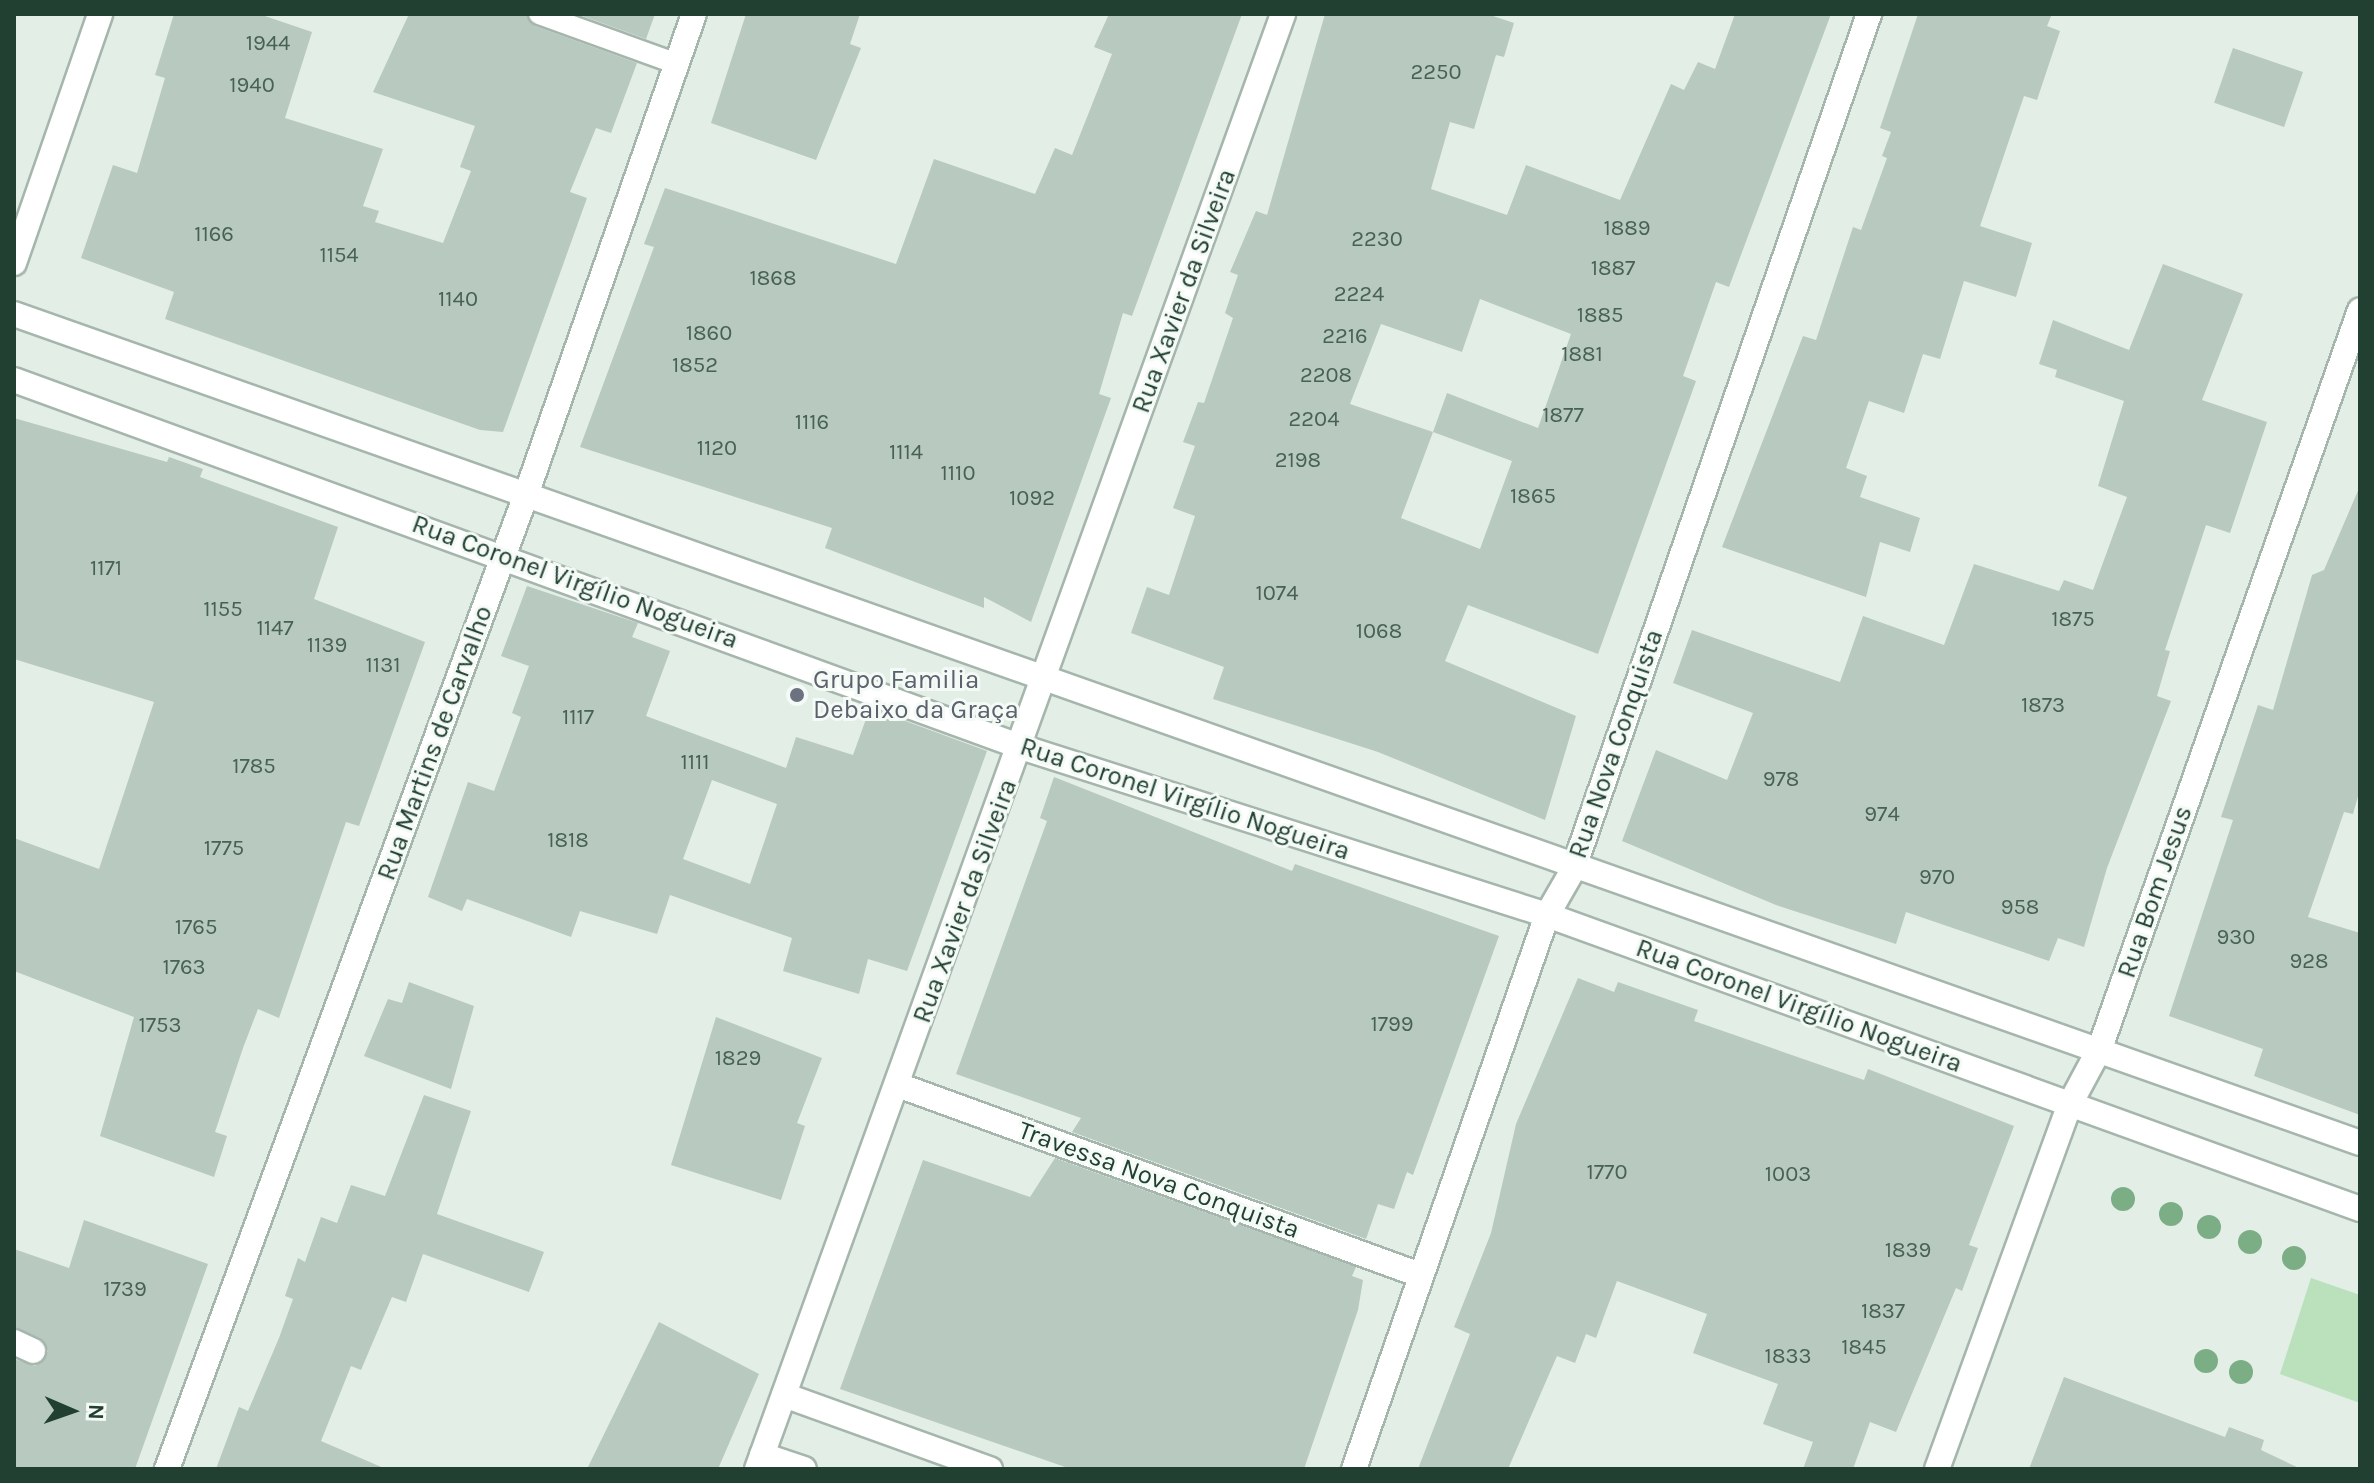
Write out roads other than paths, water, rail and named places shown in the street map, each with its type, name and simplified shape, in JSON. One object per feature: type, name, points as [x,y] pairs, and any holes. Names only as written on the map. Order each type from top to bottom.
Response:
[{"type":"street","points":[[14,263],[100,14]]},
{"type":"street","name":"Rua Martins de Carvalho","points":[[167,1469],[526,495],[694,14]]},
{"type":"street","name":"Rua Xavier da Silveira","points":[[759,1462],[1045,682],[1283,14]]},
{"type":"street","name":"Rua Nova Conquista","points":[[1354,1469],[1547,915],[1573,870],[1869,14]]},
{"type":"street","name":"Rua Bom Jesus","points":[[1937,1469],[2070,1104],[2100,1048],[2360,310]]},
{"type":"street","name":"Rua Coronel Virgílio Nogueira","points":[[14,314],[1573,870],[2100,1048],[2360,1143]]},
{"type":"street","name":"Rua Coronel Virgílio Nogueira","points":[[14,380],[504,555],[1021,747],[1547,915],[2360,1209]]},
{"type":"street","name":"Travessa Nova Conquista","points":[[898,1085],[1420,1275]]},
{"type":"street","points":[[784,1395],[990,1469]]},
{"type":"street","points":[[759,1462],[804,1469]]},
{"type":"lane","points":[[539,14],[677,64]]},
{"type":"place","name":"Grupo Familia Debaixo da Graça","points":[[797,695]]}]
